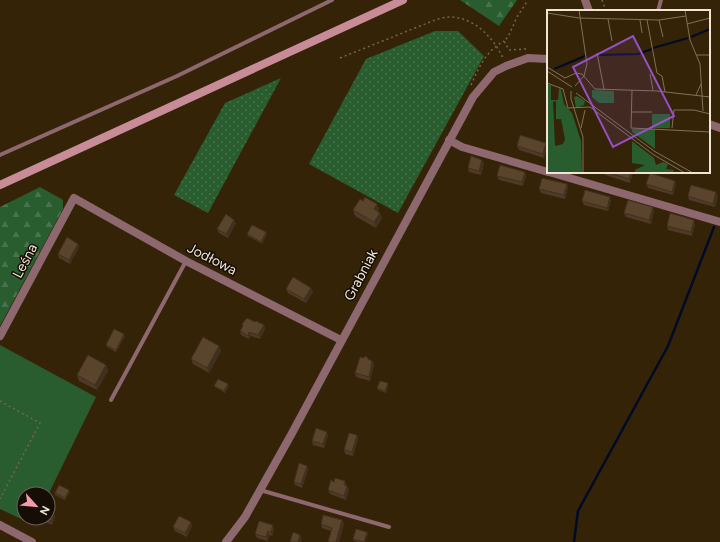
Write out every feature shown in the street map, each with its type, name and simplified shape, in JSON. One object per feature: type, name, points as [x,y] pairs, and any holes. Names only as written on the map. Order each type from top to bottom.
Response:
[{"type":"main road","points":[[0,185],[402,0]]},
{"type":"street","points":[[584,0],[589,10]]},
{"type":"street","name":"Grabniak","points":[[226,542],[245,517],[291,435],[473,98],[494,72],[528,58],[547,59]]},
{"type":"street","points":[[710,124],[720,128]]},
{"type":"street","points":[[449,140],[462,147],[547,171]]},
{"type":"street","points":[[552,173],[720,222]]},
{"type":"street","name":"Jodłowa","points":[[74,198],[186,261],[341,340]]},
{"type":"street","name":"Leśna","points":[[0,336],[74,198]]},
{"type":"street","points":[[0,526],[32,542]]},
{"type":"lane","points":[[0,155],[177,76],[332,0]]},
{"type":"lane","points":[[658,10],[661,0]]},
{"type":"lane","points":[[111,400],[186,261]]},
{"type":"lane","points":[[260,490],[389,527]]},
{"type":"path","points":[[473,98],[470,88],[478,69],[489,52],[508,37],[517,16],[528,0]]},
{"type":"path","points":[[602,0],[606,10]]},
{"type":"path","points":[[340,58],[436,20],[448,17],[467,20],[484,32],[496,45],[506,66]]},
{"type":"path","points":[[504,41],[509,50],[529,50]]},
{"type":"path","points":[[0,402],[40,423],[0,500]]},
{"type":"green space","points":[[460,0],[517,0],[499,26]]},
{"type":"green space","points":[[435,31],[458,31],[484,56],[398,213],[309,164],[366,59]]},
{"type":"green space","points":[[281,78],[208,213],[174,195],[225,103]]},
{"type":"green space","points":[[40,187],[63,200],[63,209],[0,326],[0,207]]},
{"type":"green space","points":[[0,345],[96,397],[52,486],[16,486],[16,517],[0,509]]},
{"type":"building","points":[[520,135],[546,143],[543,154],[517,146]]},
{"type":"building","points":[[471,156],[482,160],[479,171],[468,168]]},
{"type":"building","points":[[500,165],[525,172],[522,182],[497,176]]},
{"type":"building","points":[[609,173],[631,173],[629,179]]},
{"type":"building","points":[[650,173],[675,181],[672,192],[646,184]]},
{"type":"building","points":[[542,178],[567,184],[564,195],[539,189]]},
{"type":"building","points":[[691,185],[716,192],[713,204],[688,196]]},
{"type":"building","points":[[585,190],[610,197],[607,208],[582,201]]},
{"type":"building","points":[[365,197],[377,204],[374,209],[380,213],[374,222],[353,210],[360,199],[363,201]]},
{"type":"building","points":[[628,200],[653,207],[649,220],[624,213]]},
{"type":"building","points":[[670,213],[694,220],[691,232],[667,226]]},
{"type":"building","points":[[226,214],[234,220],[226,234],[217,229]]},
{"type":"building","points":[[252,225],[266,232],[261,242],[247,234]]},
{"type":"building","points":[[67,237],[78,244],[69,260],[58,254]]},
{"type":"building","points":[[293,277],[311,288],[304,299],[286,289]]},
{"type":"building","points":[[247,318],[264,325],[258,335],[249,332],[248,336],[240,331],[243,326],[242,324]]},
{"type":"building","points":[[114,329],[124,334],[116,350],[106,345]]},
{"type":"building","points":[[203,337],[219,346],[207,368],[191,359]]},
{"type":"building","points":[[88,355],[106,365],[95,385],[77,375]]},
{"type":"building","points":[[366,356],[372,361],[369,377],[355,373],[360,357],[363,358]]},
{"type":"building","points":[[218,379],[228,384],[224,391],[214,386]]},
{"type":"building","points":[[380,381],[388,383],[385,391],[377,388]]},
{"type":"building","points":[[316,428],[327,432],[323,444],[312,441]]},
{"type":"building","points":[[349,433],[357,435],[352,452],[344,450]]},
{"type":"building","points":[[299,463],[307,466],[301,484],[294,482]]},
{"type":"building","points":[[335,478],[345,481],[344,485],[347,486],[344,496],[328,490],[331,480],[334,482]]},
{"type":"building","points":[[59,485],[69,490],[65,498],[56,494]]},
{"type":"building","points":[[323,515],[342,520],[336,542],[328,542],[332,528],[321,524]]},
{"type":"building","points":[[179,516],[191,522],[185,533],[173,527]]},
{"type":"building","points":[[259,521],[273,525],[271,532],[268,531],[266,537],[255,534]]},
{"type":"building","points":[[356,529],[367,532],[364,542],[353,539]]},
{"type":"building","points":[[293,532],[300,535],[298,542],[290,542]]},
{"type":"waterway","points":[[574,542],[578,511],[668,346],[714,227]]}]
